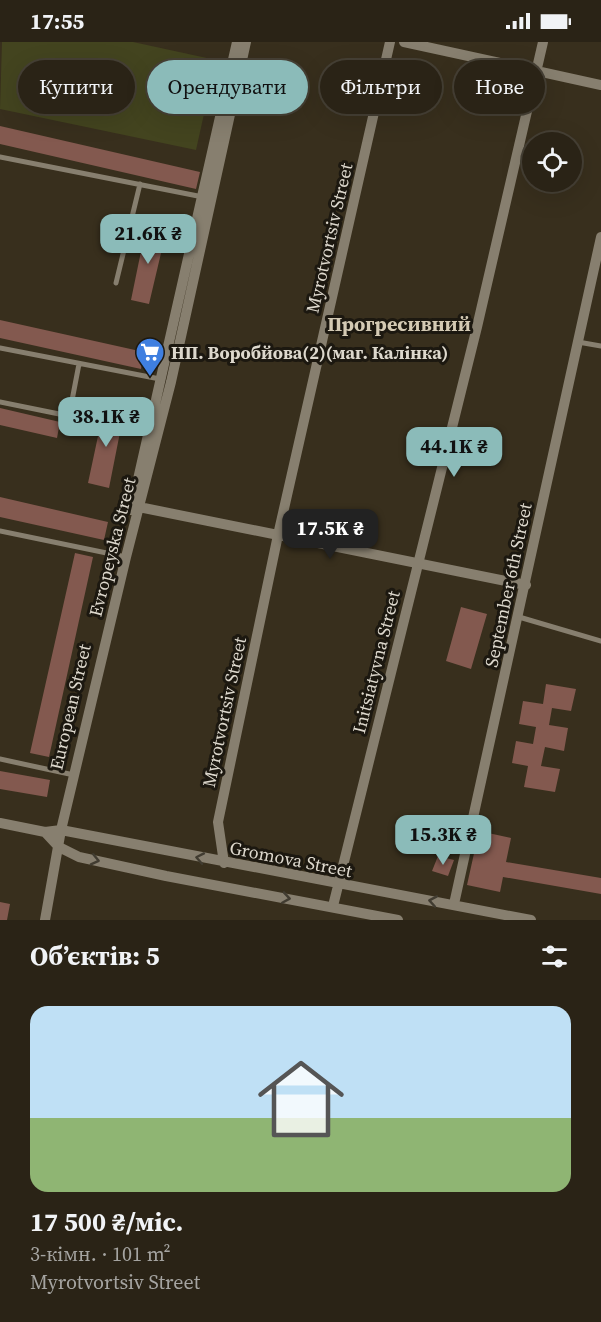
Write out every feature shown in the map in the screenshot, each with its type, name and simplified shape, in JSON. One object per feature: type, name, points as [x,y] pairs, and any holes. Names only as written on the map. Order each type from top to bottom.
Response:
[{"type":"street","name":"European Street","points":[[62,818],[237,42]]},
{"type":"street","name":"Evropeyska Street","points":[[45,920],[61,830],[126,556],[171,382],[246,42]]},
{"type":"street","name":"Myrotvortsiv Street","points":[[224,863],[218,822],[278,535],[390,42]]},
{"type":"street","points":[[404,42],[483,60]]},
{"type":"street","name":"Initsiatyvna Street","points":[[538,60],[543,42]]},
{"type":"street","points":[[545,74],[601,85]]},
{"type":"street","name":"Initsiatyvna Street","points":[[333,906],[477,327],[525,114]]},
{"type":"street","name":"September 6th Street","points":[[454,904],[601,237]]},
{"type":"street","points":[[139,507],[526,585]]},
{"type":"street","name":"Gromova Street","points":[[0,823],[45,832],[61,830],[337,885],[454,904],[531,920]]},
{"type":"street","name":"Gromova Street","points":[[45,832],[59,847],[79,856],[166,876],[398,920]]},
{"type":"lane","points":[[0,157],[211,198]]},
{"type":"lane","points":[[117,283],[140,184]]},
{"type":"lane","points":[[578,342],[601,346]]},
{"type":"lane","points":[[0,348],[171,382]]},
{"type":"lane","points":[[0,402],[69,416],[79,364]]},
{"type":"lane","points":[[0,531],[126,556]]},
{"type":"lane","points":[[519,617],[601,641]]},
{"type":"lane","points":[[0,759],[74,775]]},
{"type":"shaded area","points":[[2,42],[133,42],[216,60],[147,60],[147,114],[204,114],[196,150],[24,114],[135,114],[135,60],[18,60],[18,113],[0,109]]},
{"type":"building","points":[[0,126],[200,172],[196,189],[0,144]]},
{"type":"building","points":[[146,227],[166,232],[149,304],[131,300]]},
{"type":"building","points":[[0,320],[144,352],[141,369],[0,338]]},
{"type":"building","points":[[0,408],[60,422],[57,438],[0,425]]},
{"type":"building","points":[[104,408],[124,412],[109,488],[88,483]]},
{"type":"building","points":[[0,497],[108,522],[104,540],[0,517]]},
{"type":"building","points":[[75,553],[93,557],[49,757],[30,753]]},
{"type":"building","points":[[461,607],[487,614],[471,669],[446,661]]},
{"type":"building","points":[[546,684],[576,689],[571,711],[552,708],[549,725],[568,728],[564,751],[545,747],[541,766],[560,769],[555,792],[524,787],[528,766],[512,763],[516,741],[533,744],[536,727],[519,724],[523,701],[543,704]]},
{"type":"building","points":[[0,771],[50,780],[47,797],[0,789]]},
{"type":"building","points":[[479,831],[511,838],[506,862],[601,878],[601,894],[503,877],[500,892],[467,885]]},
{"type":"building","points":[[438,856],[454,860],[448,876],[432,871]]},
{"type":"building","points":[[0,902],[10,904],[7,920],[0,920]]},
{"type":"place","name":"НП. Воробйова(2)(маг. Калінка)","points":[[150,378]]},
{"type":"district","name":"Прогресивний","points":[[399,324]]}]
